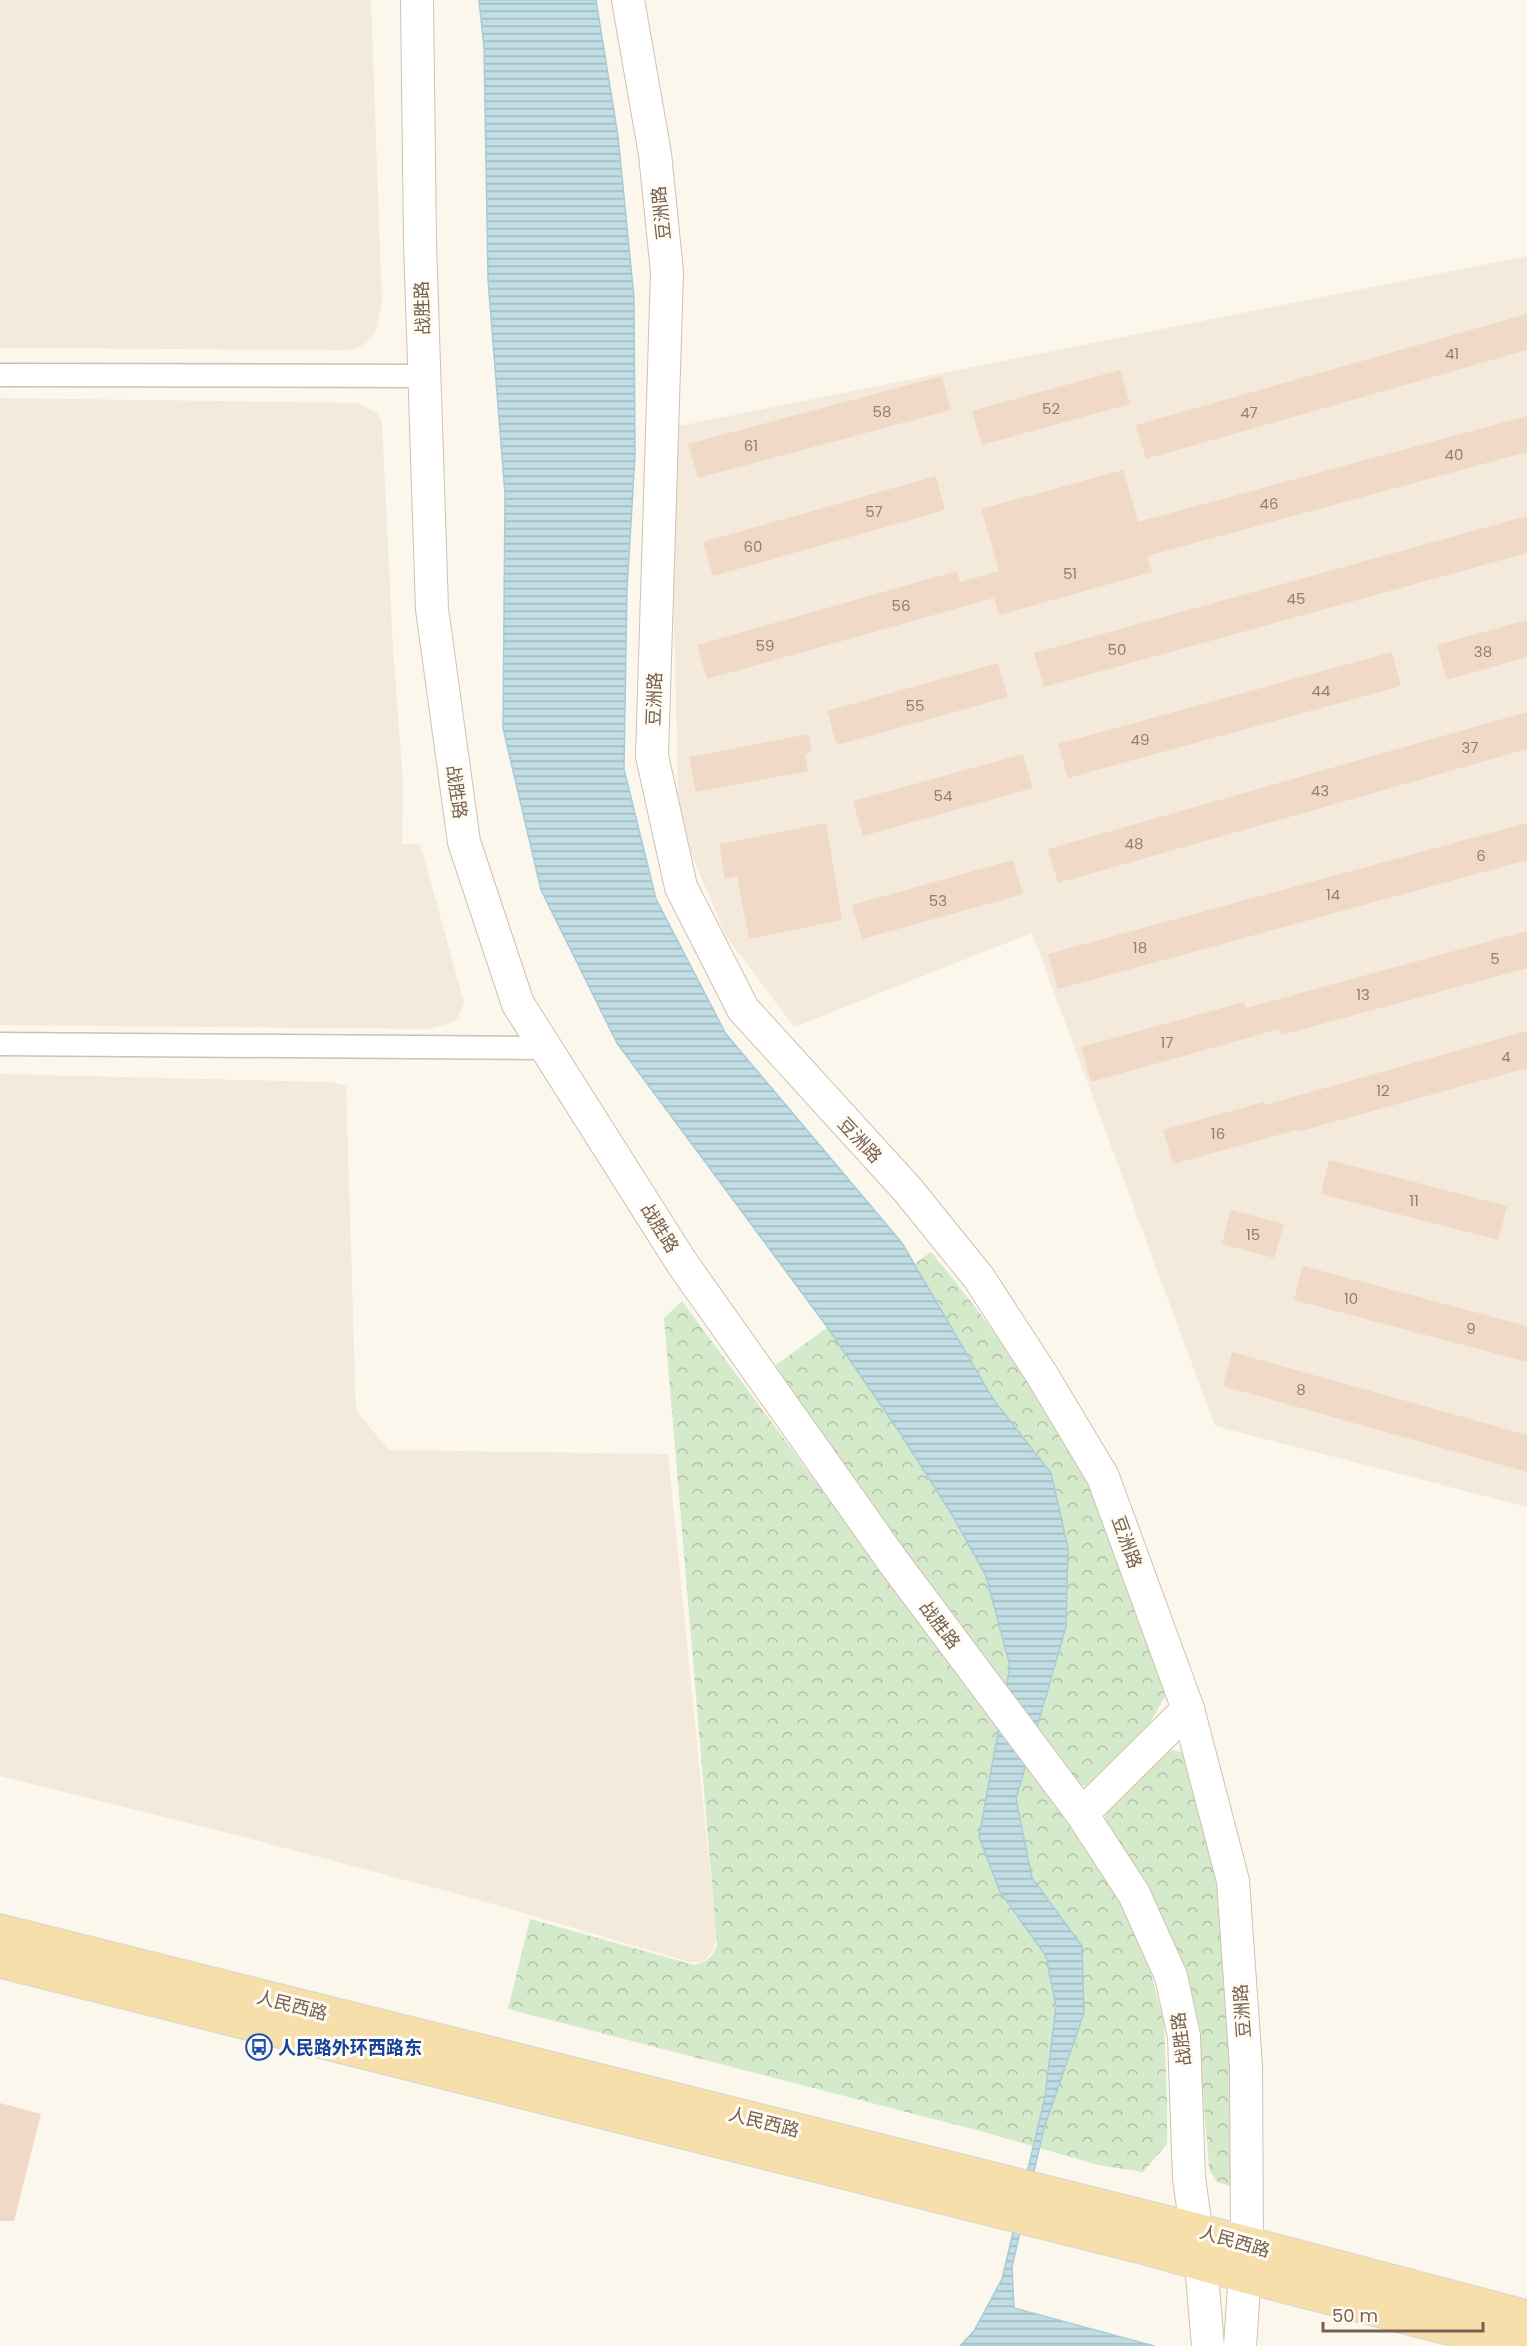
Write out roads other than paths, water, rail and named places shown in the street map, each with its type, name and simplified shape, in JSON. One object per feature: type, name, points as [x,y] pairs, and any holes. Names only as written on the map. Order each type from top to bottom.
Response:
[{"type":"main road","name":"人民西路","points":[[0,1931],[1197,2230],[1527,2317]]},
{"type":"main road","name":"人民西路","points":[[0,1960],[1119,2241],[1518,2346]]},
{"type":"street","name":"战胜路","points":[[417,0],[424,376],[432,609],[464,842],[518,1004],[682,1263],[892,1560],[1082,1814],[1134,1894],[1171,1976],[1184,2036],[1189,2178],[1202,2264],[1208,2336]]},
{"type":"street","name":"豆洲路","points":[[628,0],[655,154],[667,273],[652,756],[681,887],[743,1009],[906,1189],[979,1278],[1042,1375],[1103,1477],[1188,1709],[1233,1881],[1246,2067],[1247,2244]]},
{"type":"street","points":[[0,375],[424,376]]},
{"type":"street","points":[[0,1044],[546,1048]]},
{"type":"street","points":[[1082,1814],[1188,1709]]},
{"type":"street","points":[[1240,2340],[1247,2244]]},
{"type":"water","points":[[479,0],[596,0],[618,136],[634,298],[635,457],[627,588],[624,769],[656,899],[726,1034],[902,1243],[993,1399],[1051,1473],[1068,1548],[1066,1627],[1016,1799],[1032,1878],[1082,1946],[1084,2013],[1044,2128],[1012,2267],[1014,2308],[1154,2346],[960,2346],[974,2331],[1002,2279],[1045,2097],[1056,2006],[1046,1956],[1000,1892],[979,1837],[1010,1666],[986,1576],[951,1513],[900,1433],[825,1324],[617,1043],[541,890],[503,728],[505,494],[488,280],[484,47]]},
{"type":"place","name":"人民路外环西路东","points":[[259,2047]]}]
